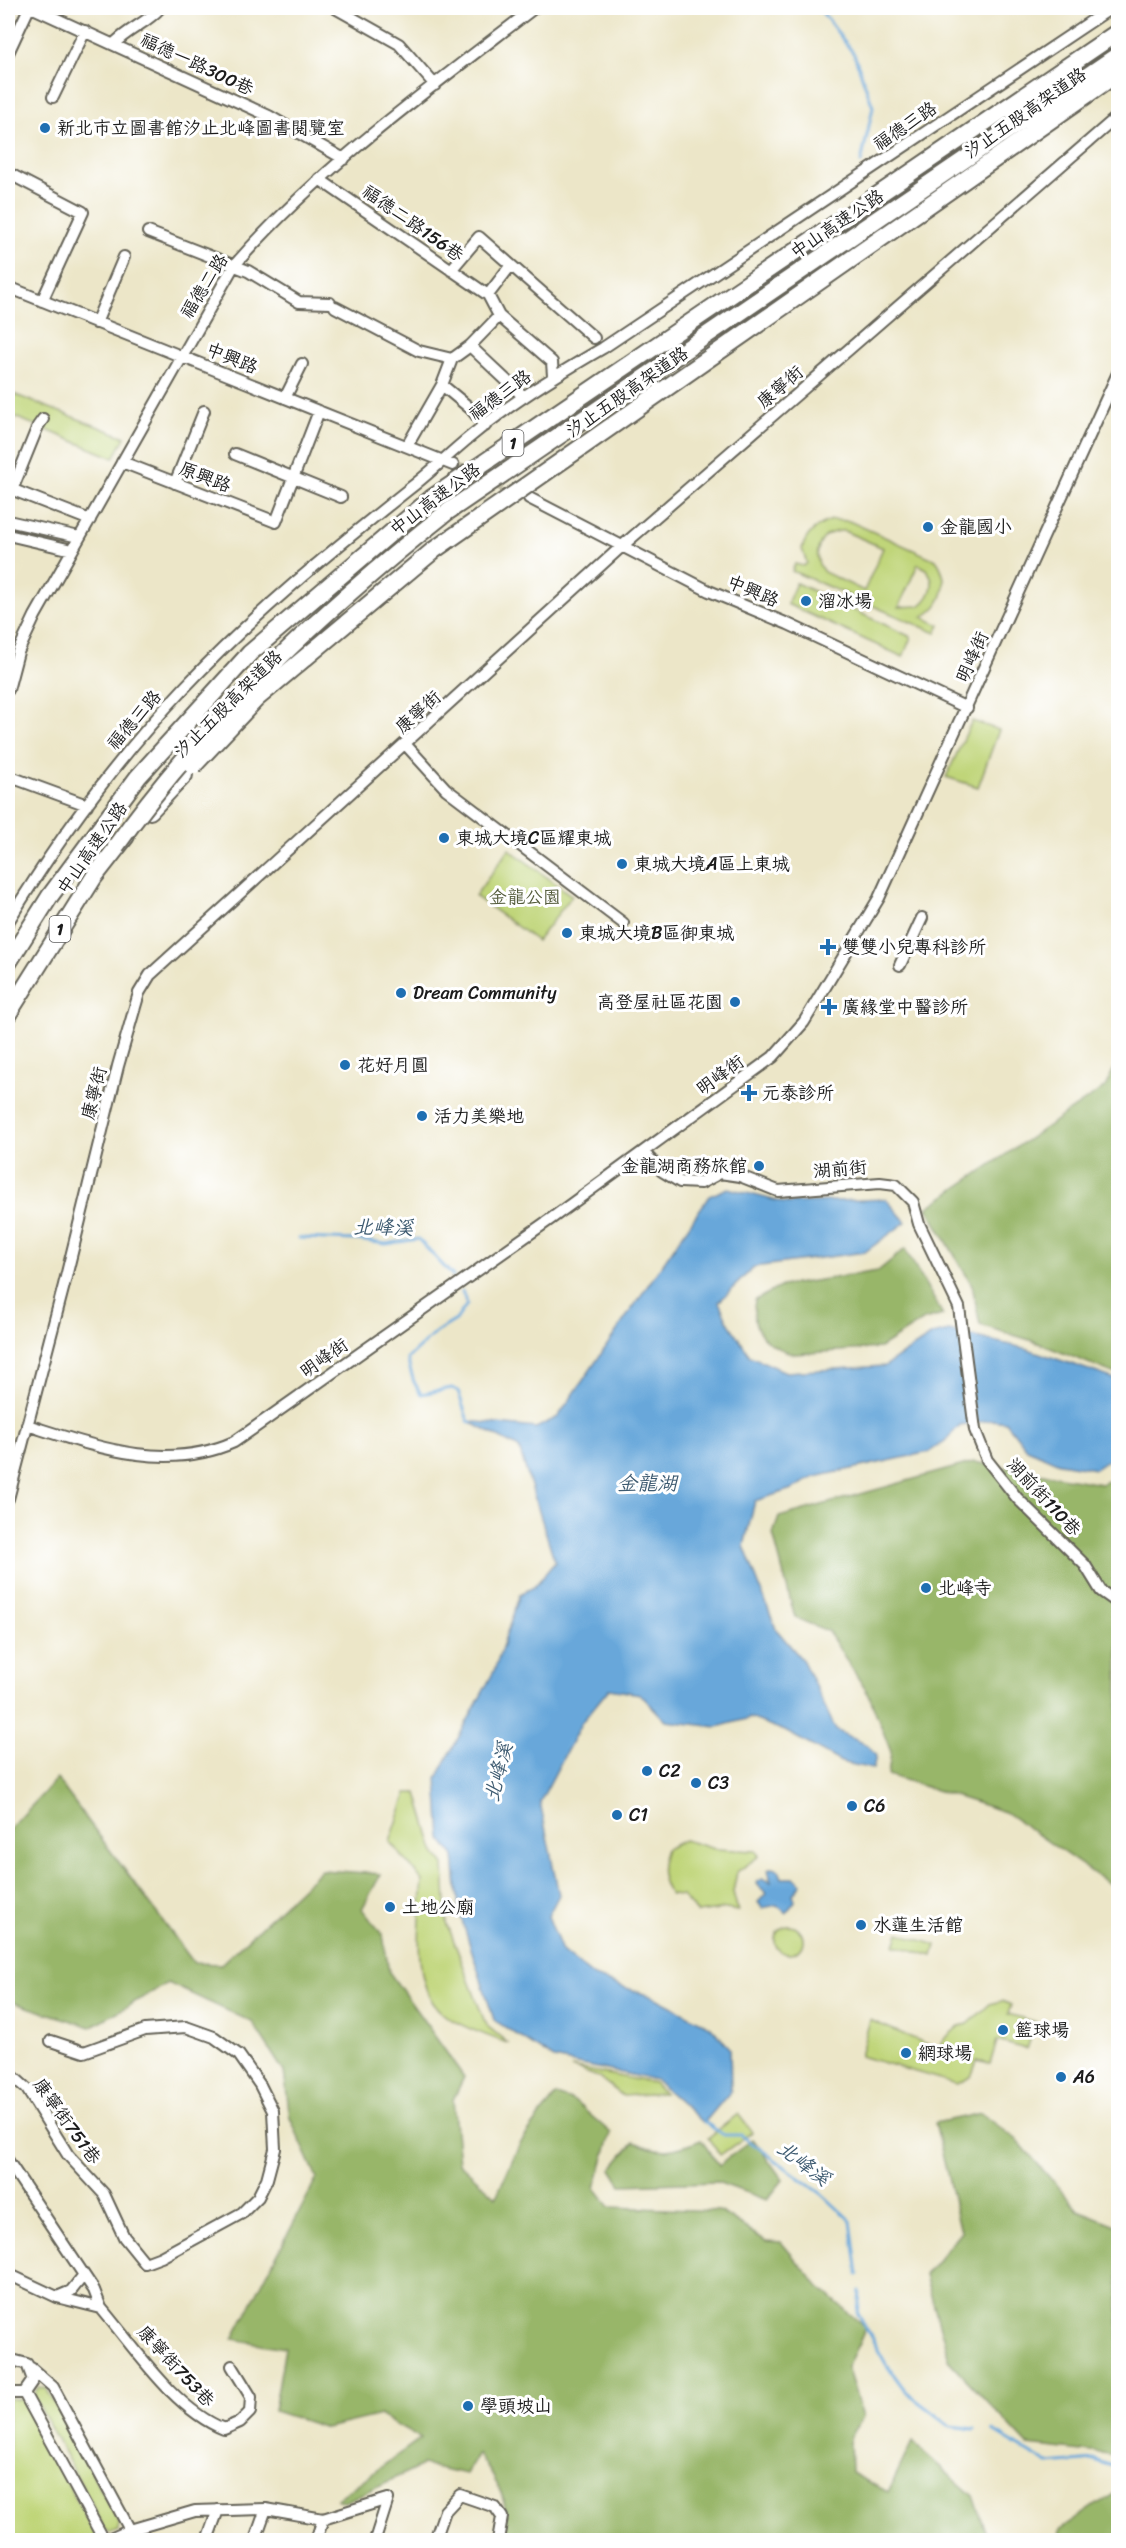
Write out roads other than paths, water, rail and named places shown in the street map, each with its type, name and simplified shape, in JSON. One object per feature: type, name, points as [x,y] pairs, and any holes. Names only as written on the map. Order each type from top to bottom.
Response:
[{"type":"highway","name":"中山高速公路","points":[[8,963],[50,896],[138,777],[250,653],[432,498],[1119,32]]},
{"type":"highway","name":"中山高速公路","points":[[8,1014],[76,904],[116,846],[172,773],[275,661],[369,573],[447,512],[1119,55]]},
{"type":"highway","name":"汐止五股高架道路","points":[[116,846],[257,698],[434,550],[1119,73]]},
{"type":"street","name":"福德一路300巷","points":[[31,8],[269,116],[344,159]]},
{"type":"street","points":[[8,53],[31,8]]},
{"type":"street","points":[[114,44],[127,30],[152,17],[160,8]]},
{"type":"street","points":[[335,8],[399,44],[435,85]]},
{"type":"street","name":"福德二路","points":[[8,690],[10,669],[35,616],[233,267],[271,223],[319,179],[534,8]]},
{"type":"street","name":"福德三路","points":[[8,922],[87,805],[129,750],[213,659],[290,586],[448,463],[485,426],[553,376],[613,341],[1111,8]]},
{"type":"street","points":[[53,97],[85,31]]},
{"type":"street","name":"康寧街","points":[[8,1499],[118,1066],[144,983],[150,975],[258,875],[406,745],[621,547],[1119,116]]},
{"type":"street","points":[[8,173],[83,212],[42,301]]},
{"type":"street","name":"福德二路156巷","points":[[319,179],[488,295]]},
{"type":"street","points":[[148,232],[248,271],[299,302],[332,305],[419,351],[452,359]]},
{"type":"street","points":[[452,270],[479,237],[594,338]]},
{"type":"street","points":[[96,323],[124,256]]},
{"type":"street","points":[[511,266],[488,295],[499,316],[552,362],[553,376]]},
{"type":"street","name":"中興路","points":[[8,286],[448,463]]},
{"type":"street","points":[[407,446],[442,385],[452,359],[470,346],[499,316]]},
{"type":"street","points":[[470,346],[524,397]]},
{"type":"street","points":[[285,398],[302,364]]},
{"type":"street","name":"明峰街","points":[[27,1425],[108,1450],[154,1457],[217,1450],[234,1442],[773,1057],[804,1022],[879,898],[1119,373]]},
{"type":"street","points":[[442,385],[471,409],[485,426]]},
{"type":"street","points":[[175,483],[204,411]]},
{"type":"street","points":[[293,479],[319,411]]},
{"type":"street","points":[[44,419],[38,426],[10,489],[90,520]]},
{"type":"street","points":[[235,454],[341,497]]},
{"type":"street","name":"原興路","points":[[122,462],[276,522],[293,479]]},
{"type":"street","name":"中興路","points":[[529,498],[709,591],[788,624],[967,708]]},
{"type":"street","points":[[8,521],[79,537]]},
{"type":"street","points":[[8,536],[72,550]]},
{"type":"street","points":[[406,745],[446,789],[623,923]]},
{"type":"street","points":[[8,776],[87,805]]},
{"type":"street","points":[[900,965],[922,918]]},
{"type":"street","name":"湖前街","points":[[643,1152],[662,1171],[680,1182],[701,1183],[720,1173],[740,1176],[778,1191],[880,1183],[897,1185],[913,1202],[919,1224],[959,1307],[962,1327]]},
{"type":"street","name":"湖前街110巷","points":[[962,1327],[975,1430],[987,1460],[1017,1498],[1085,1565],[1101,1591],[1119,1603]]},
{"type":"street","name":"康寧街751巷","points":[[8,2072],[27,2089],[68,2156],[104,2194],[124,2237],[145,2263],[161,2257],[242,2213],[258,2197],[267,2179],[275,2150],[273,2111],[260,2085],[239,2055],[214,2037],[186,2027],[145,2030],[84,2052],[51,2041]]},
{"type":"street","points":[[8,2161],[96,2295],[101,2308]]},
{"type":"street","points":[[8,2274],[57,2297],[101,2308]]},
{"type":"street","points":[[57,2297],[71,2291],[83,2276]]},
{"type":"street","name":"康寧街753巷","points":[[101,2308],[179,2398],[205,2421],[224,2429],[240,2422],[250,2412],[251,2397],[232,2366]]},
{"type":"street","points":[[8,2363],[22,2361],[53,2387],[131,2535]]},
{"type":"street","points":[[24,2393],[33,2380],[31,2368]]},
{"type":"street","points":[[8,2393],[24,2393]]},
{"type":"street","points":[[24,2393],[106,2541],[131,2535],[195,2511],[266,2509],[323,2519],[388,2499],[375,2541]]},
{"type":"street","points":[[435,2541],[445,2511],[460,2495],[495,2507],[502,2517],[498,2541]]},
{"type":"street","points":[[255,2541],[266,2509]]},
{"type":"street","points":[[207,2541],[218,2510]]},
{"type":"street","points":[[316,2541],[323,2519]]},
{"type":"water","name":"金龍湖","points":[[728,1188],[785,1203],[886,1199],[906,1222],[865,1252],[754,1267],[719,1302],[728,1322],[750,1356],[786,1372],[885,1366],[932,1335],[949,1331],[1028,1349],[1118,1380],[1118,1457],[1114,1456],[1095,1469],[1059,1463],[1027,1449],[1006,1422],[992,1420],[960,1425],[945,1441],[929,1452],[815,1477],[792,1489],[755,1501],[744,1546],[776,1629],[803,1661],[836,1730],[868,1746],[876,1756],[873,1769],[841,1762],[785,1731],[750,1718],[717,1727],[666,1721],[640,1694],[609,1689],[582,1722],[540,1802],[559,1895],[548,1916],[562,1951],[594,1977],[656,1998],[711,2027],[730,2048],[731,2091],[704,2123],[655,2080],[554,2059],[494,2020],[459,1911],[454,1856],[441,1839],[437,1778],[494,1671],[520,1594],[534,1587],[555,1562],[519,1448],[468,1421],[536,1428],[558,1417],[709,1196]]},
{"type":"water","points":[[772,1868],[779,1870],[782,1878],[795,1878],[801,1884],[793,1894],[795,1901],[786,1913],[777,1905],[762,1908],[758,1902],[767,1893],[756,1884],[757,1881],[763,1879],[771,1882],[768,1870]]},
{"type":"waterway","points":[[819,8],[854,54],[873,107],[861,163]]},
{"type":"waterway","name":"北峰溪","points":[[299,1238],[357,1240],[386,1244],[418,1239],[453,1276]]},
{"type":"waterway","name":"北峰溪","points":[[462,1291],[467,1304],[456,1320],[436,1332],[407,1359],[414,1382],[421,1394],[452,1388],[458,1391],[468,1421],[471,1422]]},
{"type":"waterway","name":"北峰溪","points":[[704,2122],[724,2135],[741,2135],[822,2194],[851,2221],[858,2275]]},
{"type":"waterway","name":"北峰溪","points":[[860,2291],[858,2314],[886,2364],[907,2393],[950,2426],[975,2429]]},
{"type":"waterway","name":"北峰溪","points":[[993,2431],[1048,2464],[1095,2460],[1118,2468]]},
{"type":"tunnel","points":[[453,465],[521,495]]},
{"type":"place","name":"新北市立圖書館汐止北峰圖書閱覽室","points":[[45,128]]},
{"type":"place","name":"金龍國小","points":[[928,527]]},
{"type":"place","name":"溜冰場","points":[[806,601]]},
{"type":"place","name":"東城大境C區耀東城","points":[[444,838]]},
{"type":"place","name":"東城大境A區上東城","points":[[622,864]]},
{"type":"place","name":"東城大境B區御東城","points":[[567,933]]},
{"type":"place","name":"雙雙小兒專科診所","points":[[828,947]]},
{"type":"place","name":"Dream Community","points":[[401,993]]},
{"type":"place","name":"高登屋社區花園","points":[[735,1002]]},
{"type":"place","name":"廣緣堂中醫診所","points":[[829,1007]]},
{"type":"place","name":"花好月圓","points":[[345,1065]]},
{"type":"place","name":"元泰診所","points":[[749,1093]]},
{"type":"place","name":"活力美樂地","points":[[422,1116]]},
{"type":"place","name":"金龍湖商務旅館","points":[[759,1166]]},
{"type":"place","name":"北峰寺","points":[[926,1588]]},
{"type":"place","name":"C2","points":[[647,1771]]},
{"type":"place","name":"C3","points":[[696,1783]]},
{"type":"place","name":"C6","points":[[852,1806]]},
{"type":"place","name":"C1","points":[[617,1815]]},
{"type":"place","name":"土地公廟","points":[[390,1907]]},
{"type":"place","name":"水蓮生活館","points":[[861,1925]]},
{"type":"place","name":"籃球場","points":[[1003,2030]]},
{"type":"place","name":"網球場","points":[[906,2053]]},
{"type":"place","name":"A6","points":[[1061,2077]]},
{"type":"place","name":"學頭坡山","points":[[468,2406]]},
{"type":"park label","name":"金龍公園","points":[[525,897]]}]
